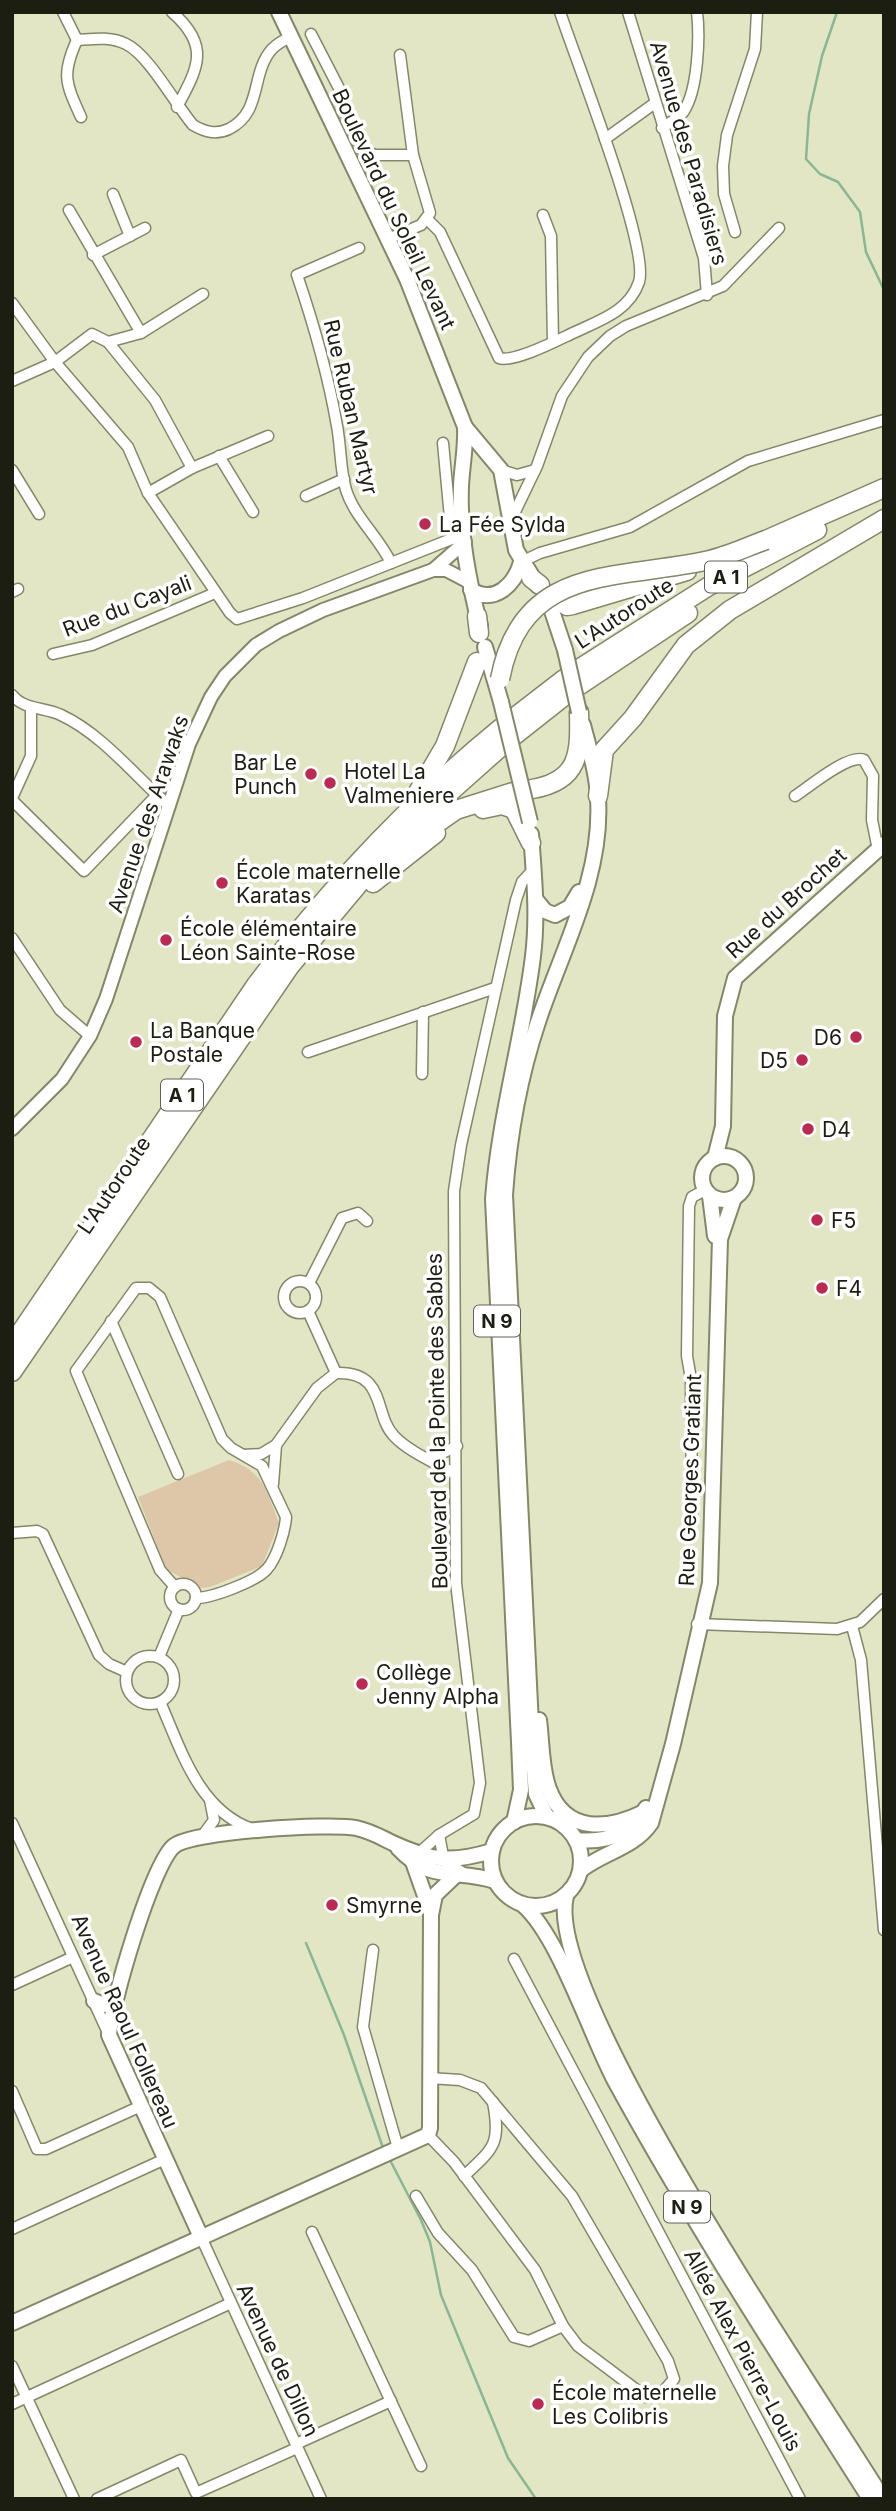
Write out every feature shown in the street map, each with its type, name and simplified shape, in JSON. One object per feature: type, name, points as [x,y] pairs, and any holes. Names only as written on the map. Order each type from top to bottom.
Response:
[{"type":"highway","points":[[552,600],[567,606],[573,605],[643,582],[712,565],[884,488]]},
{"type":"highway","name":"L'Autoroute","points":[[12,1345],[256,985],[321,904],[365,855],[508,732],[572,682],[709,586],[772,552],[884,500]]},
{"type":"highway","name":"L'Autoroute","points":[[572,682],[709,599],[788,556],[884,513]]},
{"type":"highway","points":[[598,796],[604,750],[633,718],[686,645],[730,610],[884,519]]},
{"type":"highway","points":[[500,700],[504,659],[517,629],[531,611],[560,589],[585,582],[708,561],[766,540]]},
{"type":"highway","points":[[365,855],[431,774],[454,727],[480,638]]},
{"type":"highway","points":[[532,789],[556,782],[575,764],[580,739],[579,712]]},
{"type":"highway","name":"L'Autoroute","points":[[12,1372],[290,965],[362,880],[508,732]]},
{"type":"highway","points":[[290,965],[414,840],[442,818],[474,802],[513,792]]},
{"type":"highway","points":[[370,885],[430,836],[490,807],[511,807],[526,822],[531,843]]},
{"type":"main road","name":"Boulevard du Soleil Levant","points":[[280,13],[388,239],[466,427],[496,465]]},
{"type":"main road","name":"Boulevard du Soleil Levant","points":[[466,427],[460,538],[480,638],[500,700],[517,768],[526,822]]},
{"type":"main road","points":[[463,472],[478,459],[496,465],[521,562],[536,583]]},
{"type":"main road","points":[[470,586],[481,595],[498,593],[515,579],[521,562]]},
{"type":"main road","points":[[552,600],[579,712]]},
{"type":"main road","name":"N 9","points":[[547,1818],[535,1786],[505,1224],[508,1155],[526,1060],[593,862],[598,796],[579,712]]},
{"type":"main road","name":"N 9","points":[[492,1851],[496,1839],[514,1822],[521,1790],[492,1199],[503,1110],[533,955],[536,900],[531,843]]},
{"type":"main road","name":"Rue du Brochet","points":[[715,1158],[723,1126],[725,1016],[735,978],[881,847]]},
{"type":"main road","points":[[536,900],[552,915],[566,911],[593,862]]},
{"type":"main road","name":"Rue du Brochet","points":[[723,1126],[736,1160]]},
{"type":"main road","points":[[715,1158],[736,1160],[746,1177],[743,1189],[734,1198],[717,1239],[703,1171],[715,1158]]},
{"type":"main road","points":[[707,1193],[722,1200],[734,1198]]},
{"type":"main road","name":"Rue Georges Gratiant","points":[[651,1804],[699,1624],[712,1559],[717,1239]]},
{"type":"main road","points":[[525,1616],[546,1778],[553,1798],[572,1818],[594,1826],[618,1824],[651,1804]]},
{"type":"main road","points":[[576,1840],[616,1836],[631,1827],[651,1804]]},
{"type":"main road","points":[[523,1905],[545,1906],[566,1896],[581,1870],[595,1859],[640,1837],[651,1823],[651,1804]]},
{"type":"main road","points":[[514,1822],[524,1818],[547,1818],[559,1822],[576,1840],[581,1870]]},
{"type":"main road","points":[[109,2035],[115,2000],[163,1860],[175,1844],[203,1835],[351,1827],[376,1833],[416,1857],[432,1872],[495,1881],[491,1866],[492,1851],[444,1861],[416,1857]]},
{"type":"main road","points":[[416,1857],[431,1915]]},
{"type":"main road","points":[[12,2323],[428,2135],[431,1915],[435,1895],[462,1876]]},
{"type":"main road","name":"N 9","points":[[495,1881],[512,1900],[523,1905],[534,1916],[550,1944],[611,2074],[661,2165],[870,2499]]},
{"type":"main road","name":"N 9","points":[[566,1896],[563,1918],[576,1970],[632,2092],[734,2262],[883,2499]]},
{"type":"main road","points":[[94,2001],[104,2004],[115,2000]]},
{"type":"main road","name":"Avenue Raoul Follereau","points":[[109,2035],[201,2237]]},
{"type":"street","points":[[63,12],[77,40]]},
{"type":"street","points":[[172,12],[198,48],[197,71],[177,107]]},
{"type":"street","points":[[427,219],[440,232],[499,358],[507,359],[553,342],[617,312],[631,298],[639,283],[641,270],[635,244],[605,139],[560,12]]},
{"type":"street","name":"Avenue des Paradisiers","points":[[510,522],[535,470],[562,396],[588,357],[610,336],[626,326],[707,295],[704,258],[628,12]]},
{"type":"street","points":[[662,128],[684,112],[694,79],[699,30],[696,12]]},
{"type":"street","points":[[735,232],[724,194],[723,166],[727,135],[755,49],[757,12]]},
{"type":"street","points":[[311,34],[343,96],[344,110],[363,151],[375,155],[413,155]]},
{"type":"street","points":[[77,40],[101,38],[126,44],[140,55],[177,107],[193,125],[203,131],[226,130],[240,122],[250,111],[271,50],[290,37]]},
{"type":"street","points":[[77,40],[65,66],[66,84],[81,117]]},
{"type":"street","points":[[388,239],[421,225],[427,219],[428,205],[413,155],[400,55]]},
{"type":"street","points":[[605,139],[655,103]]},
{"type":"street","points":[[113,194],[130,236]]},
{"type":"street","points":[[69,210],[141,333]]},
{"type":"street","points":[[543,215],[551,236],[553,342]]},
{"type":"street","points":[[93,255],[145,228]]},
{"type":"street","points":[[707,295],[738,273],[779,228]]},
{"type":"street","name":"Rue Ruban Martyr","points":[[359,248],[297,275],[317,331],[338,427],[344,479],[350,501],[380,540],[391,563]]},
{"type":"street","points":[[108,342],[141,333],[203,294]]},
{"type":"street","points":[[12,303],[55,362],[128,447],[148,493],[215,593],[230,613],[240,619],[317,593],[460,538],[443,443]]},
{"type":"street","points":[[12,381],[55,362],[92,334],[108,342],[155,400],[192,468]]},
{"type":"street","points":[[521,562],[540,553],[631,527],[748,461],[884,420]]},
{"type":"street","points":[[148,493],[192,468],[268,436]]},
{"type":"street","points":[[219,456],[253,512]]},
{"type":"street","points":[[496,465],[517,475],[535,470]]},
{"type":"street","points":[[12,470],[16,486],[39,513]]},
{"type":"street","points":[[306,496],[344,479]]},
{"type":"street","name":"Avenue des Arawaks","points":[[12,1129],[62,1079],[90,1035],[106,999],[199,721],[225,676],[256,645],[323,610],[433,570],[460,538]]},
{"type":"street","points":[[433,570],[446,570],[470,586]]},
{"type":"street","name":"Rue du Cayali","points":[[53,654],[92,645],[215,593]]},
{"type":"street","points":[[317,593],[323,610]]},
{"type":"street","points":[[12,695],[20,704],[58,714],[83,727],[169,806]]},
{"type":"street","points":[[31,707],[31,756],[12,799],[84,871],[157,795]]},
{"type":"street","points":[[795,796],[844,763],[855,758],[864,760],[873,776],[872,820],[881,847]]},
{"type":"street","name":"Boulevard de la Pointe des Sables","points":[[416,1857],[439,1835],[474,1814],[480,1783],[456,1584],[454,1191],[461,1145],[516,900],[522,882],[535,869]]},
{"type":"street","points":[[12,937],[61,1010],[90,1035]]},
{"type":"street","points":[[308,1052],[495,988]]},
{"type":"street","points":[[422,1074],[423,1012]]},
{"type":"street","points":[[692,1521],[688,1206],[692,1197],[707,1193]]},
{"type":"street","points":[[309,1311],[316,1297],[310,1283],[342,1218],[358,1213],[367,1221]]},
{"type":"street","points":[[309,1311],[298,1313],[288,1309],[284,1294],[294,1282],[310,1283]]},
{"type":"street","points":[[175,1587],[160,1570],[76,1371],[136,1288],[149,1288],[160,1297],[222,1439],[262,1466],[284,1511],[286,1524],[270,1567],[262,1574],[214,1595],[196,1598]]},
{"type":"street","points":[[309,1311],[336,1373]]},
{"type":"street","points":[[111,1321],[178,1474]]},
{"type":"street","points":[[244,1455],[261,1454],[276,1445],[317,1388],[336,1373],[342,1373],[370,1385],[380,1400],[390,1432],[456,1474]]},
{"type":"street","points":[[273,1485],[276,1445]]},
{"type":"street","points":[[430,1459],[457,1447]]},
{"type":"street","points":[[12,1533],[37,1531],[43,1534],[99,1655],[109,1664],[127,1672]]},
{"type":"street","points":[[175,1587],[187,1585],[194,1590],[196,1598],[190,1608],[179,1609]]},
{"type":"street","points":[[175,1587],[170,1599],[179,1609]]},
{"type":"street","points":[[699,1624],[823,1629],[852,1626],[884,1599]]},
{"type":"street","points":[[159,1657],[179,1609]]},
{"type":"street","points":[[852,1626],[861,1660],[884,1930]]},
{"type":"street","points":[[151,1655],[159,1657],[166,1661],[174,1675],[172,1691],[160,1702],[145,1704],[132,1697],[126,1684],[127,1672],[136,1660],[151,1655]]},
{"type":"street","points":[[160,1702],[198,1785],[209,1800],[239,1823],[259,1832]]},
{"type":"street","points":[[203,1835],[214,1820],[209,1800]]},
{"type":"street","name":"Avenue Raoul Follereau","points":[[12,1823],[109,2035]]},
{"type":"street","points":[[439,1835],[444,1861],[462,1876]]},
{"type":"street","points":[[373,1950],[363,2027],[398,2148]]},
{"type":"street","points":[[12,1985],[73,1957]]},
{"type":"street","name":"Allée Alex Pierre-Louis","points":[[514,1959],[800,2499]]},
{"type":"street","points":[[428,2135],[464,2176],[534,2270],[563,2326],[578,2346],[639,2394],[654,2396],[672,2384],[673,2371],[668,2361],[572,2196],[481,2088],[470,2082],[429,2078]]},
{"type":"street","points":[[12,2091],[37,2148],[46,2149],[141,2106]]},
{"type":"street","points":[[464,2176],[495,2144],[498,2125],[493,2101]]},
{"type":"street","points":[[12,2229],[165,2159]]},
{"type":"street","points":[[416,2196],[438,2233],[472,2270],[514,2337],[529,2340],[563,2326]]},
{"type":"street","points":[[312,2232],[421,2466]]},
{"type":"street","name":"Avenue de Dillon","points":[[201,2237],[320,2499]]},
{"type":"street","points":[[12,2404],[230,2303]]},
{"type":"street","points":[[12,2366],[74,2499]]},
{"type":"street","points":[[97,2499],[181,2460],[197,2493],[391,2401]]},
{"type":"shaded area","points":[[229,1460],[257,1476],[267,1492],[279,1523],[262,1566],[210,1587],[200,1588],[166,1569],[138,1497]]},
{"type":"waterway","points":[[837,12],[822,56],[809,114],[806,159],[820,174],[838,182],[860,212],[866,252],[884,290]]},
{"type":"waterway","points":[[306,1943],[344,2035],[382,2145]]},
{"type":"waterway","points":[[390,2160],[430,2242],[441,2295],[508,2458],[536,2499]]},
{"type":"place","name":"La Fée Sylda","points":[[425,524]]},
{"type":"place","name":"Bar Le Punch","points":[[311,774]]},
{"type":"place","name":"Hotel La Valmeniere","points":[[330,783]]},
{"type":"place","name":"École maternelle Karatas","points":[[222,883]]},
{"type":"place","name":"École élémentaire Léon Sainte-Rose","points":[[166,940]]},
{"type":"place","name":"D6","points":[[856,1037]]},
{"type":"place","name":"La Banque Postale","points":[[136,1042]]},
{"type":"place","name":"D5","points":[[802,1060]]},
{"type":"place","name":"D4","points":[[808,1129]]},
{"type":"place","name":"F5","points":[[817,1220]]},
{"type":"place","name":"F4","points":[[822,1288]]},
{"type":"place","name":"Collège Jenny Alpha","points":[[362,1684]]},
{"type":"place","name":"Smyrne","points":[[332,1905]]},
{"type":"place","name":"École maternelle Les Colibris","points":[[538,2404]]}]
